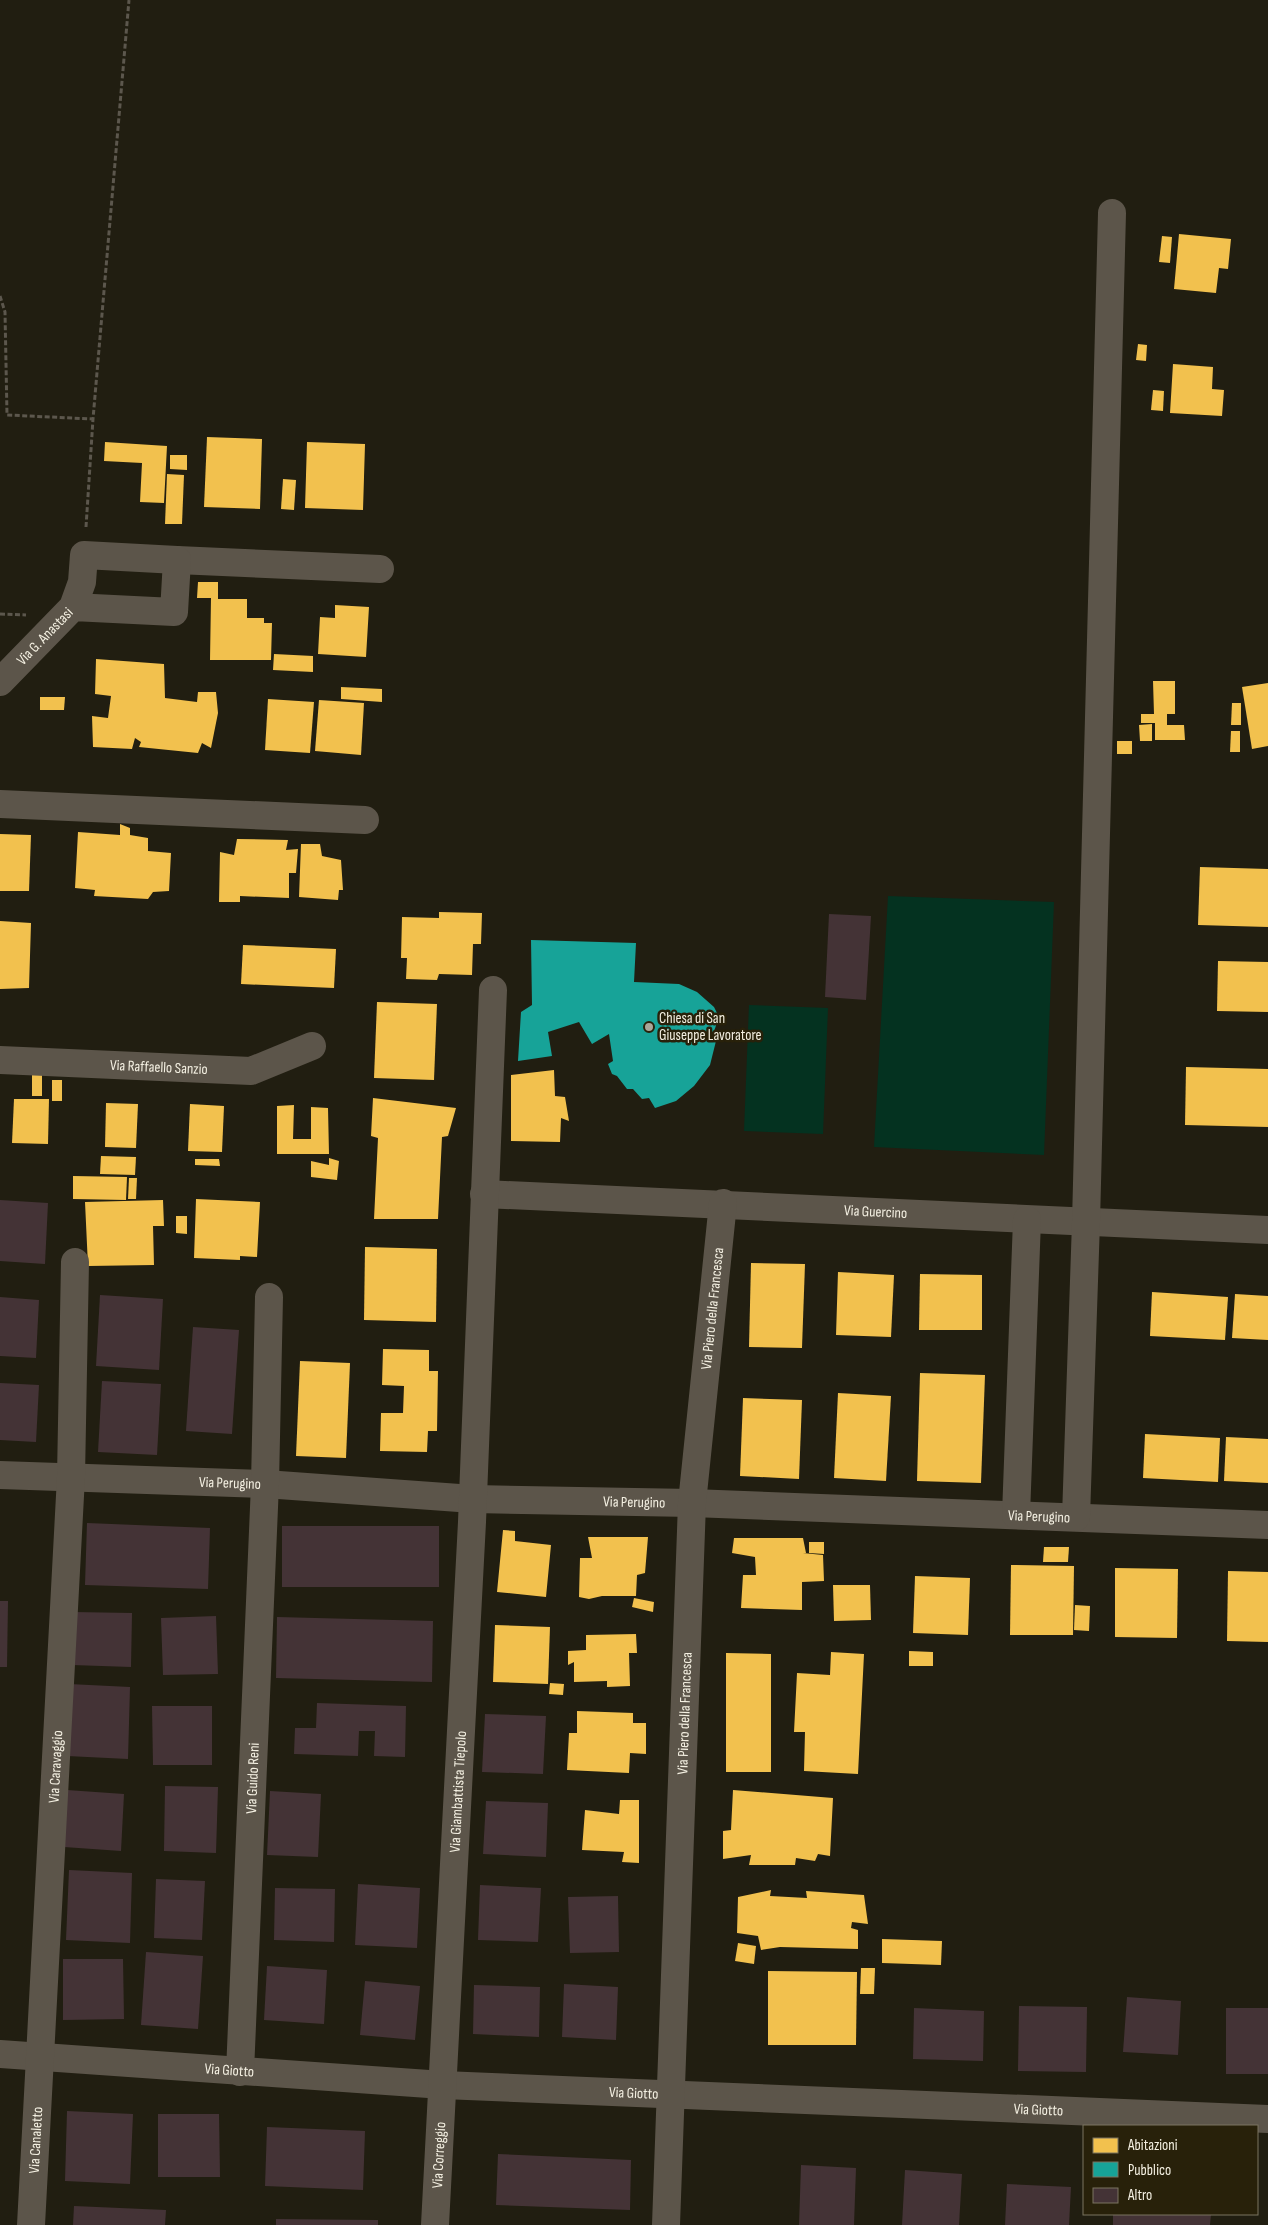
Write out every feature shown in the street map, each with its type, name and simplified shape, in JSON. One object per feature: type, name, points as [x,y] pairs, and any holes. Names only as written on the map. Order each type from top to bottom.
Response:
[{"type":"street","points":[[1076,1518],[1086,1222],[1112,213]]},
{"type":"street","points":[[84,555],[380,569]]},
{"type":"street","name":"Via G. Anastasi","points":[[0,682],[73,607],[82,582],[84,555]]},
{"type":"street","points":[[73,607],[174,612],[177,560]]},
{"type":"street","points":[[0,804],[365,820]]},
{"type":"street","name":"Via Giambattista Tiepolo","points":[[443,2085],[473,1499],[493,990]]},
{"type":"street","name":"Via Raffaello Sanzio","points":[[0,1060],[251,1071],[312,1046]]},
{"type":"street","name":"Via Guercino","points":[[484,1194],[723,1203],[1027,1220],[1268,1230]]},
{"type":"street","name":"Via Piero della Francesca","points":[[666,2225],[692,1503],[723,1203]]},
{"type":"street","points":[[1016,1515],[1027,1220]]},
{"type":"street","name":"Via Caravaggio","points":[[40,2056],[70,1477],[75,1262]]},
{"type":"street","name":"Via Guido Reni","points":[[240,2072],[265,1484],[268,1297]]},
{"type":"street","name":"Via Perugino","points":[[0,1475],[265,1484],[473,1499],[692,1503],[1268,1525]]},
{"type":"street","name":"Via Giotto","points":[[0,2054],[443,2085],[671,2096],[1268,2119]]},
{"type":"street","name":"Via Canaletto","points":[[31,2225],[40,2056]]},
{"type":"street","name":"Via Correggio","points":[[435,2225],[443,2085]]},
{"type":"path","points":[[84,555],[93,419],[129,0]]},
{"type":"path","points":[[0,296],[6,312],[7,415],[93,419]]},
{"type":"green space","points":[[888,896],[1054,902],[1044,1155],[874,1147]]},
{"type":"green space","points":[[749,1005],[828,1008],[823,1134],[744,1131]]},
{"type":"building: Abitazioni","points":[[1179,234],[1231,239],[1228,269],[1219,268],[1216,293],[1174,289]]},
{"type":"building: Abitazioni","points":[[1162,236],[1172,237],[1170,263],[1159,262]]},
{"type":"building: Abitazioni","points":[[1138,344],[1147,345],[1146,361],[1136,360]]},
{"type":"building: Abitazioni","points":[[1173,364],[1213,367],[1212,389],[1224,390],[1222,416],[1170,413]]},
{"type":"building: Abitazioni","points":[[1153,390],[1164,391],[1163,411],[1151,410]]},
{"type":"building: Abitazioni","points":[[207,437],[262,439],[260,509],[204,507]]},
{"type":"building: Abitazioni","points":[[105,442],[167,446],[164,503],[140,502],[142,463],[104,461]]},
{"type":"building: Abitazioni","points":[[307,442],[365,444],[363,510],[305,508]]},
{"type":"building: Abitazioni","points":[[170,455],[187,455],[187,470],[170,469]]},
{"type":"building: Abitazioni","points":[[167,474],[184,475],[182,524],[165,524]]},
{"type":"building: Abitazioni","points":[[283,479],[296,480],[294,510],[281,509]]},
{"type":"building: Abitazioni","points":[[198,582],[218,582],[218,599],[247,599],[247,618],[264,618],[264,623],[272,623],[271,660],[210,660],[211,598],[197,598]]},
{"type":"building: Abitazioni","points":[[335,605],[369,607],[366,657],[318,654],[320,617],[335,618]]},
{"type":"building: Abitazioni","points":[[274,654],[313,656],[313,672],[273,670]]},
{"type":"building: Abitazioni","points":[[96,659],[164,664],[165,698],[197,702],[198,692],[216,692],[218,713],[211,748],[202,743],[198,753],[139,747],[141,742],[135,738],[132,749],[93,747],[92,716],[108,718],[111,696],[95,694]]},
{"type":"building: Abitazioni","points":[[1153,681],[1175,681],[1175,714],[1167,714],[1167,725],[1184,725],[1185,740],[1155,740],[1155,723],[1141,723],[1141,714],[1154,714]]},
{"type":"building: Abitazioni","points":[[1268,683],[1268,746],[1252,749],[1242,687]]},
{"type":"building: Abitazioni","points":[[341,687],[382,689],[382,702],[341,699]]},
{"type":"building: Abitazioni","points":[[40,697],[65,697],[64,710],[40,710]]},
{"type":"building: Abitazioni","points":[[268,699],[314,702],[310,753],[265,750]]},
{"type":"building: Abitazioni","points":[[319,700],[364,703],[361,755],[315,751]]},
{"type":"building: Abitazioni","points":[[1232,703],[1241,703],[1241,725],[1231,725]]},
{"type":"building: Abitazioni","points":[[1152,724],[1152,741],[1140,741],[1139,725]]},
{"type":"building: Abitazioni","points":[[1231,731],[1240,731],[1240,752],[1230,752]]},
{"type":"building: Abitazioni","points":[[1117,741],[1132,741],[1132,754],[1117,754]]},
{"type":"building: Abitazioni","points":[[120,824],[130,828],[130,835],[148,838],[148,851],[171,853],[169,891],[153,892],[148,899],[94,896],[95,890],[75,888],[78,832],[120,835]]},
{"type":"building: Abitazioni","points":[[0,834],[31,835],[29,891],[0,891]]},
{"type":"building: Abitazioni","points":[[237,839],[288,840],[286,850],[298,849],[296,873],[289,873],[289,898],[240,896],[240,902],[219,902],[220,852],[234,855]]},
{"type":"building: Abitazioni","points":[[301,844],[320,844],[322,856],[341,860],[343,890],[339,890],[338,900],[299,897]]},
{"type":"building: Abitazioni","points":[[1200,867],[1268,869],[1268,927],[1198,925]]},
{"type":"building: Abitazioni","points":[[439,912],[482,913],[481,944],[473,944],[472,975],[439,974],[437,980],[406,979],[407,958],[401,958],[402,917],[439,918]]},
{"type":"building: Abitazioni","points":[[0,921],[31,923],[29,988],[0,989]]},
{"type":"building: Abitazioni","points":[[243,945],[336,949],[334,988],[241,984]]},
{"type":"building: Abitazioni","points":[[1218,961],[1268,962],[1268,1012],[1217,1011]]},
{"type":"building: Abitazioni","points":[[377,1002],[437,1004],[434,1080],[374,1078]]},
{"type":"building: Abitazioni","points":[[1186,1067],[1268,1069],[1268,1127],[1185,1125]]},
{"type":"building: Abitazioni","points":[[554,1070],[555,1096],[565,1097],[569,1121],[561,1118],[560,1142],[511,1141],[511,1075]]},
{"type":"building: Abitazioni","points":[[32,1075],[42,1075],[42,1096],[32,1096]]},
{"type":"building: Abitazioni","points":[[52,1080],[62,1080],[62,1101],[52,1101]]},
{"type":"building: Abitazioni","points":[[373,1098],[456,1108],[448,1136],[442,1137],[438,1219],[374,1219],[378,1138],[371,1136]]},
{"type":"building: Abitazioni","points":[[14,1099],[49,1099],[48,1144],[12,1143]]},
{"type":"building: Abitazioni","points":[[106,1103],[138,1104],[136,1148],[105,1147]]},
{"type":"building: Abitazioni","points":[[190,1104],[224,1106],[222,1152],[188,1151]]},
{"type":"building: Abitazioni","points":[[294,1105],[293,1139],[311,1139],[311,1107],[328,1108],[329,1154],[277,1154],[277,1106]]},
{"type":"building: Abitazioni","points":[[101,1156],[136,1157],[135,1175],[100,1174]]},
{"type":"building: Abitazioni","points":[[329,1158],[339,1161],[337,1180],[311,1177],[311,1161],[329,1165]]},
{"type":"building: Abitazioni","points":[[195,1159],[219,1159],[220,1166],[195,1165]]},
{"type":"building: Abitazioni","points":[[73,1176],[127,1177],[126,1200],[73,1199]]},
{"type":"building: Abitazioni","points":[[129,1178],[137,1178],[136,1199],[128,1199]]},
{"type":"building: Abitazioni","points":[[196,1199],[260,1202],[257,1257],[240,1256],[240,1260],[194,1258]]},
{"type":"building: Abitazioni","points":[[163,1200],[164,1226],[153,1226],[154,1265],[88,1266],[85,1202]]},
{"type":"building: Abitazioni","points":[[176,1216],[187,1216],[187,1234],[176,1233]]},
{"type":"building: Abitazioni","points":[[365,1247],[437,1249],[436,1322],[364,1320]]},
{"type":"building: Abitazioni","points":[[751,1263],[805,1264],[802,1348],[749,1347]]},
{"type":"building: Abitazioni","points":[[838,1272],[894,1275],[891,1337],[836,1335]]},
{"type":"building: Abitazioni","points":[[920,1274],[982,1275],[982,1330],[919,1330]]},
{"type":"building: Abitazioni","points":[[1152,1292],[1228,1297],[1225,1340],[1150,1336]]},
{"type":"building: Abitazioni","points":[[1235,1294],[1268,1296],[1268,1340],[1232,1338]]},
{"type":"building: Abitazioni","points":[[383,1349],[429,1350],[429,1371],[438,1371],[437,1431],[428,1431],[427,1452],[380,1451],[381,1413],[403,1413],[404,1386],[382,1385]]},
{"type":"building: Abitazioni","points":[[300,1361],[350,1363],[346,1458],[296,1456]]},
{"type":"building: Abitazioni","points":[[920,1373],[985,1375],[981,1483],[917,1481]]},
{"type":"building: Abitazioni","points":[[838,1393],[891,1396],[886,1481],[834,1478]]},
{"type":"building: Abitazioni","points":[[743,1398],[802,1400],[799,1479],[740,1476]]},
{"type":"building: Abitazioni","points":[[1145,1434],[1220,1438],[1218,1482],[1143,1478]]},
{"type":"building: Abitazioni","points":[[1226,1437],[1268,1439],[1268,1483],[1224,1481]]},
{"type":"building: Abitazioni","points":[[503,1530],[515,1531],[515,1541],[551,1545],[546,1597],[497,1592]]},
{"type":"building: Abitazioni","points":[[588,1537],[648,1537],[645,1573],[637,1575],[636,1596],[602,1596],[589,1599],[579,1597],[580,1558],[592,1558]]},
{"type":"building: Abitazioni","points":[[734,1538],[803,1538],[806,1553],[803,1553],[823,1555],[824,1581],[802,1582],[802,1610],[741,1608],[743,1575],[756,1575],[755,1557],[732,1553]]},
{"type":"building: Abitazioni","points":[[809,1542],[824,1542],[824,1554],[809,1553]]},
{"type":"building: Abitazioni","points":[[1044,1547],[1069,1547],[1068,1562],[1043,1562]]},
{"type":"building: Abitazioni","points":[[1011,1565],[1074,1566],[1073,1635],[1010,1635]]},
{"type":"building: Abitazioni","points":[[1115,1568],[1178,1569],[1177,1638],[1115,1637]]},
{"type":"building: Abitazioni","points":[[1228,1571],[1268,1572],[1268,1642],[1227,1641]]},
{"type":"building: Abitazioni","points":[[915,1576],[970,1578],[968,1635],[913,1633]]},
{"type":"building: Abitazioni","points":[[833,1585],[870,1585],[871,1620],[834,1621]]},
{"type":"building: Abitazioni","points":[[634,1598],[654,1602],[653,1612],[632,1607]]},
{"type":"building: Abitazioni","points":[[1075,1605],[1090,1606],[1089,1631],[1074,1630]]},
{"type":"building: Abitazioni","points":[[495,1625],[550,1627],[548,1684],[493,1682]]},
{"type":"building: Abitazioni","points":[[636,1634],[637,1653],[629,1653],[630,1686],[607,1687],[607,1681],[574,1682],[574,1662],[568,1665],[568,1651],[586,1650],[586,1635]]},
{"type":"building: Abitazioni","points":[[909,1651],[933,1652],[933,1666],[909,1666]]},
{"type":"building: Abitazioni","points":[[831,1652],[864,1654],[858,1774],[804,1771],[805,1732],[794,1732],[797,1673],[830,1675]]},
{"type":"building: Abitazioni","points":[[726,1653],[771,1654],[771,1772],[726,1772]]},
{"type":"building: Abitazioni","points":[[550,1683],[564,1684],[563,1695],[549,1694]]},
{"type":"building: Abitazioni","points":[[577,1711],[633,1713],[633,1723],[646,1723],[646,1754],[630,1753],[629,1773],[567,1770],[569,1733],[577,1733]]},
{"type":"building: Abitazioni","points":[[733,1790],[833,1798],[830,1856],[818,1854],[815,1861],[796,1858],[795,1865],[749,1865],[751,1855],[723,1859],[723,1831],[731,1830]]},
{"type":"building: Abitazioni","points":[[620,1800],[639,1800],[639,1863],[622,1862],[624,1852],[582,1850],[585,1810],[619,1814]]},
{"type":"building: Abitazioni","points":[[771,1890],[770,1896],[807,1898],[806,1891],[864,1895],[868,1924],[852,1922],[851,1928],[858,1930],[858,1949],[780,1947],[761,1950],[758,1936],[737,1933],[738,1897]]},
{"type":"building: Abitazioni","points":[[882,1939],[942,1941],[941,1965],[882,1963]]},
{"type":"building: Abitazioni","points":[[738,1943],[756,1946],[754,1964],[735,1961]]},
{"type":"building: Abitazioni","points":[[861,1968],[875,1968],[874,1994],[860,1994]]},
{"type":"building: Abitazioni","points":[[768,1971],[857,1972],[856,2045],[768,2045]]},
{"type":"building: Pubblico","name":"Chiesa di San Giuseppe Lavoratore","points":[[531,940],[636,943],[634,982],[679,984],[697,992],[714,1007],[719,1017],[712,1037],[716,1041],[710,1065],[694,1086],[676,1101],[655,1108],[649,1098],[642,1099],[633,1089],[627,1089],[617,1076],[612,1074],[608,1064],[613,1061],[609,1034],[592,1044],[579,1022],[548,1032],[552,1056],[518,1061],[521,1012],[532,1005]]},
{"type":"building: Altro","points":[[829,914],[871,916],[866,1000],[825,997]]},
{"type":"building: Altro","points":[[0,1200],[48,1203],[45,1264],[0,1261]]},
{"type":"building: Altro","points":[[100,1295],[163,1299],[159,1370],[96,1366]]},
{"type":"building: Altro","points":[[0,1297],[39,1300],[36,1358],[0,1356]]},
{"type":"building: Altro","points":[[193,1327],[239,1330],[232,1434],[186,1431]]},
{"type":"building: Altro","points":[[102,1381],[161,1384],[157,1455],[98,1452]]},
{"type":"building: Altro","points":[[0,1383],[39,1385],[36,1442],[0,1440]]},
{"type":"building: Altro","points":[[87,1523],[210,1528],[208,1589],[85,1585]]},
{"type":"building: Altro","points":[[282,1526],[439,1526],[439,1587],[282,1587]]},
{"type":"building: Altro","points":[[0,1601],[8,1601],[7,1667],[0,1667]]},
{"type":"building: Altro","points":[[73,1612],[132,1613],[131,1667],[72,1665]]},
{"type":"building: Altro","points":[[216,1616],[218,1674],[163,1675],[161,1618]]},
{"type":"building: Altro","points":[[277,1617],[433,1621],[432,1682],[276,1678]]},
{"type":"building: Altro","points":[[69,1684],[130,1687],[128,1759],[67,1756]]},
{"type":"building: Altro","points":[[317,1703],[406,1706],[405,1757],[374,1756],[375,1731],[359,1731],[358,1756],[294,1754],[295,1728],[316,1728]]},
{"type":"building: Altro","points":[[152,1706],[212,1706],[212,1765],[153,1765]]},
{"type":"building: Altro","points":[[485,1714],[546,1716],[543,1774],[482,1772]]},
{"type":"building: Altro","points":[[165,1786],[218,1787],[216,1853],[164,1851]]},
{"type":"building: Altro","points":[[67,1790],[124,1794],[121,1851],[64,1847]]},
{"type":"building: Altro","points":[[270,1791],[321,1794],[318,1857],[267,1855]]},
{"type":"building: Altro","points":[[486,1801],[548,1803],[546,1857],[483,1854]]},
{"type":"building: Altro","points":[[69,1870],[132,1873],[130,1943],[66,1940]]},
{"type":"building: Altro","points":[[156,1879],[205,1881],[202,1940],[154,1938]]},
{"type":"building: Altro","points":[[358,1884],[420,1888],[417,1948],[355,1945]]},
{"type":"building: Altro","points":[[480,1885],[541,1888],[538,1942],[478,1940]]},
{"type":"building: Altro","points":[[275,1888],[335,1889],[334,1942],[274,1940]]},
{"type":"building: Altro","points":[[618,1896],[619,1952],[570,1953],[568,1897]]},
{"type":"building: Altro","points":[[146,1952],[203,1956],[198,2029],[141,2025]]},
{"type":"building: Altro","points":[[63,1959],[123,1959],[124,2019],[63,2020]]},
{"type":"building: Altro","points":[[267,1966],[327,1970],[324,2024],[264,2020]]},
{"type":"building: Altro","points":[[365,1981],[420,1986],[415,2040],[360,2035]]},
{"type":"building: Altro","points":[[564,1984],[618,1987],[616,2040],[562,2037]]},
{"type":"building: Altro","points":[[474,1985],[540,1987],[539,2037],[473,2034]]},
{"type":"building: Altro","points":[[1127,1997],[1181,2001],[1178,2055],[1123,2052]]},
{"type":"building: Altro","points":[[1019,2006],[1087,2007],[1086,2072],[1018,2071]]},
{"type":"building: Altro","points":[[914,2008],[984,2011],[983,2061],[913,2059]]},
{"type":"building: Altro","points":[[1226,2008],[1268,2008],[1268,2074],[1226,2074]]},
{"type":"building: Altro","points":[[67,2111],[133,2114],[130,2184],[65,2181]]},
{"type":"building: Altro","points":[[158,2114],[219,2114],[220,2177],[158,2177]]},
{"type":"building: Altro","points":[[267,2127],[365,2131],[363,2190],[265,2186]]},
{"type":"building: Altro","points":[[498,2154],[631,2160],[630,2210],[496,2205]]},
{"type":"building: Altro","points":[[801,2165],[856,2168],[854,2225],[799,2225]]},
{"type":"building: Altro","points":[[905,2170],[962,2174],[959,2225],[902,2225]]},
{"type":"building: Altro","points":[[1007,2184],[1071,2187],[1069,2225],[1005,2225]]},
{"type":"building: Altro","points":[[74,2206],[166,2210],[165,2225],[73,2225]]},
{"type":"building: Altro","points":[[1113,2215],[1211,2215],[1210,2225],[1113,2225]]},
{"type":"building: Altro","points":[[276,2219],[378,2220],[378,2225],[276,2225]]},
{"type":"place","name":"Chiesa di San Giuseppe Lavoratore","points":[[649,1027]]}]
